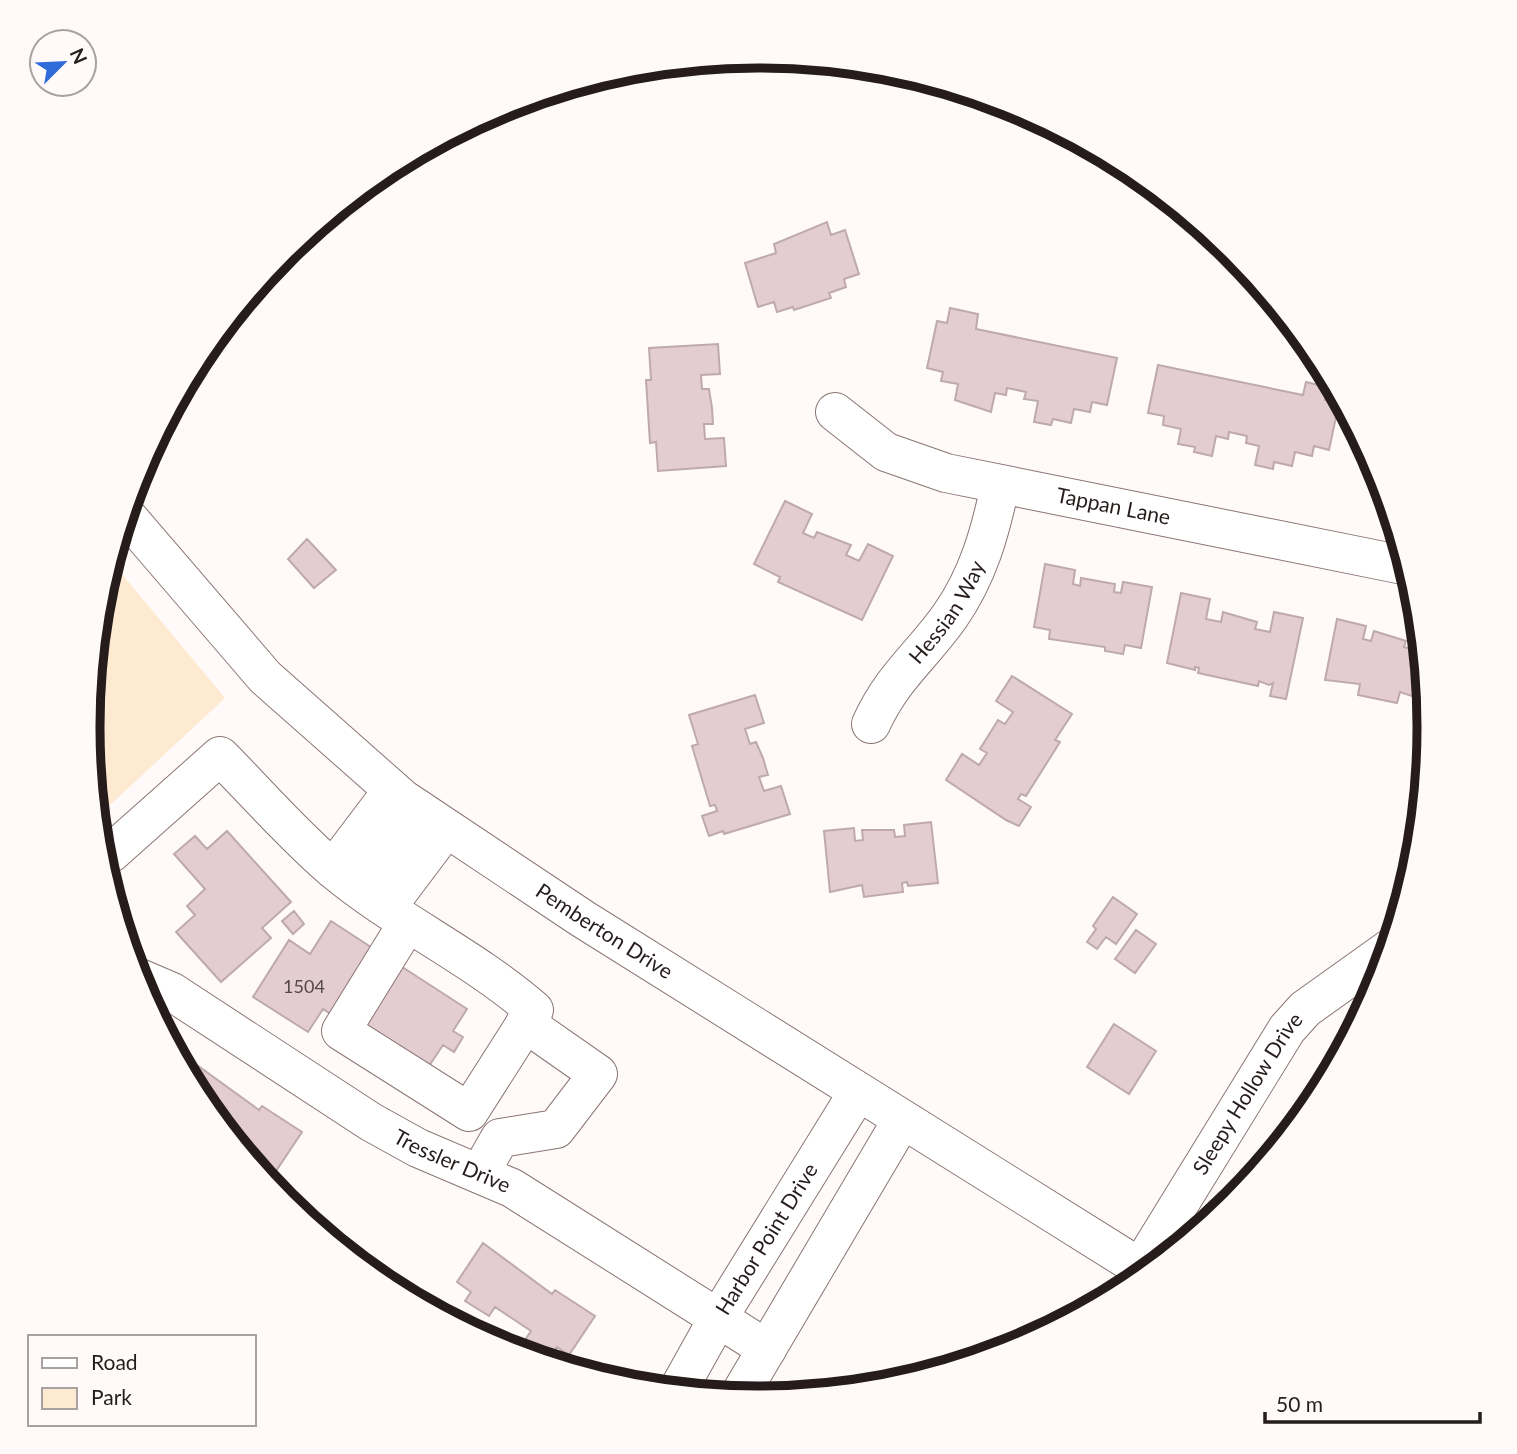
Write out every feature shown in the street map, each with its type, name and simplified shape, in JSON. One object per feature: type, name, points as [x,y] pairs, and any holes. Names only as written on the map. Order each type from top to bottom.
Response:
[{"type":"street","name":"Tappan Lane","points":[[835,412],[886,452],[916,465],[1000,486],[1397,564]]},
{"type":"street","name":"Hessian Way","points":[[871,724],[896,678],[950,615],[968,585],[981,559],[1000,486]]},
{"type":"street","name":"Pemberton Drive","points":[[133,523],[265,677],[418,810],[902,1120],[1137,1266]]},
{"type":"street","points":[[111,853],[220,755],[372,897],[497,978],[534,1010],[468,1112]]},
{"type":"street","points":[[418,810],[372,897],[341,1031],[468,1112],[500,1138],[556,1129],[598,1074],[525,1023]]},
{"type":"street","points":[[372,897],[418,810]]},
{"type":"street","name":"Sleepy Hollow Drive","points":[[1151,1256],[1287,1029],[1306,1009],[1375,959]]},
{"type":"street","name":"Tressler Drive","points":[[152,983],[172,992],[371,1122],[418,1148],[480,1173],[560,1217],[767,1349]]},
{"type":"street","name":"Harbor Point Drive","points":[[683,1381],[858,1092]]},
{"type":"street","points":[[745,1385],[902,1120]]},
{"type":"street","points":[[480,1173],[500,1138]]},
{"type":"green space","points":[[119,570],[225,698],[105,810],[101,770],[101,684],[105,641]]},
{"type":"building","points":[[827,222],[831,235],[845,230],[859,274],[844,279],[846,287],[829,293],[831,298],[794,310],[793,307],[777,312],[774,302],[758,307],[745,263],[776,253],[774,244]]},
{"type":"building","points":[[950,308],[978,314],[976,329],[1117,358],[1107,405],[1092,402],[1090,412],[1074,409],[1071,423],[1053,419],[1051,425],[1034,422],[1038,401],[1024,399],[1026,392],[1007,388],[1006,395],[995,393],[991,412],[955,400],[958,384],[941,381],[943,372],[927,368],[937,321],[947,323]]},
{"type":"building","points":[[718,344],[720,374],[701,375],[702,389],[709,389],[713,424],[704,424],[705,439],[724,438],[726,466],[658,471],[656,442],[650,443],[646,380],[651,380],[649,348]]},
{"type":"building","points":[[1158,365],[1303,395],[1306,382],[1321,386],[1326,393],[1325,400],[1331,401],[1337,413],[1329,450],[1314,446],[1312,456],[1295,452],[1292,466],[1274,462],[1273,469],[1255,465],[1259,446],[1246,443],[1247,436],[1229,432],[1228,439],[1216,436],[1212,456],[1194,452],[1195,447],[1178,444],[1181,429],[1163,425],[1164,416],[1148,413]]},
{"type":"building","points":[[785,501],[812,514],[803,533],[814,538],[817,532],[851,545],[846,555],[859,561],[868,544],[893,556],[862,620],[778,582],[780,577],[754,564]]},
{"type":"building","points":[[307,539],[336,570],[314,588],[288,559]]},
{"type":"building","points":[[1045,564],[1075,570],[1073,584],[1080,586],[1081,578],[1115,584],[1114,592],[1121,593],[1123,582],[1152,587],[1141,648],[1125,645],[1123,654],[1105,651],[1105,647],[1049,639],[1050,630],[1034,627]]},
{"type":"building","points":[[1181,593],[1210,599],[1206,619],[1221,622],[1223,612],[1257,622],[1255,629],[1270,632],[1274,612],[1303,618],[1286,699],[1270,696],[1273,683],[1269,685],[1259,681],[1258,686],[1198,673],[1199,668],[1195,667],[1195,670],[1167,663]]},
{"type":"building","points":[[1337,619],[1366,626],[1363,639],[1371,641],[1374,631],[1406,641],[1404,647],[1411,649],[1412,643],[1416,697],[1400,692],[1397,703],[1358,695],[1360,684],[1325,680]]},
{"type":"building","points":[[1012,676],[1072,714],[1055,740],[1060,742],[1026,796],[1021,794],[1018,799],[1031,807],[1019,826],[946,780],[962,754],[979,765],[987,753],[980,749],[998,720],[1005,724],[1013,712],[996,701]]},
{"type":"building","points":[[755,695],[764,723],[745,729],[750,744],[756,742],[768,775],[759,777],[764,791],[781,786],[790,814],[709,836],[702,816],[717,811],[715,805],[710,806],[692,746],[698,744],[689,715]]},
{"type":"building","points":[[931,822],[938,883],[908,886],[907,882],[902,883],[903,892],[864,897],[862,885],[830,892],[824,831],[854,828],[855,841],[863,840],[862,830],[894,830],[895,837],[905,836],[904,825]]},
{"type":"building","points":[[227,831],[291,902],[262,928],[271,938],[221,982],[176,932],[195,915],[187,906],[205,889],[174,854],[195,836],[207,849]]},
{"type":"building","points":[[1113,897],[1137,914],[1116,944],[1106,937],[1097,949],[1087,942],[1096,929],[1093,926]]},
{"type":"building","points":[[294,911],[304,924],[293,934],[282,921]]},
{"type":"building","points":[[331,921],[377,951],[335,1017],[323,1009],[308,1032],[253,997],[289,940],[310,954]]},
{"type":"building","points":[[1136,930],[1156,944],[1135,973],[1115,959]]},
{"type":"building","points":[[393,961],[467,1009],[453,1031],[463,1037],[454,1052],[443,1045],[429,1066],[356,1018]]},
{"type":"building","points":[[1114,1024],[1156,1051],[1129,1094],[1087,1067]]},
{"type":"building","points":[[191,1061],[259,1110],[262,1106],[302,1132],[276,1171],[263,1161],[236,1128]]},
{"type":"building","points":[[483,1243],[552,1294],[555,1290],[595,1316],[569,1355],[557,1347],[553,1353],[525,1340],[531,1331],[495,1307],[489,1316],[465,1301],[471,1292],[457,1282]]}]
